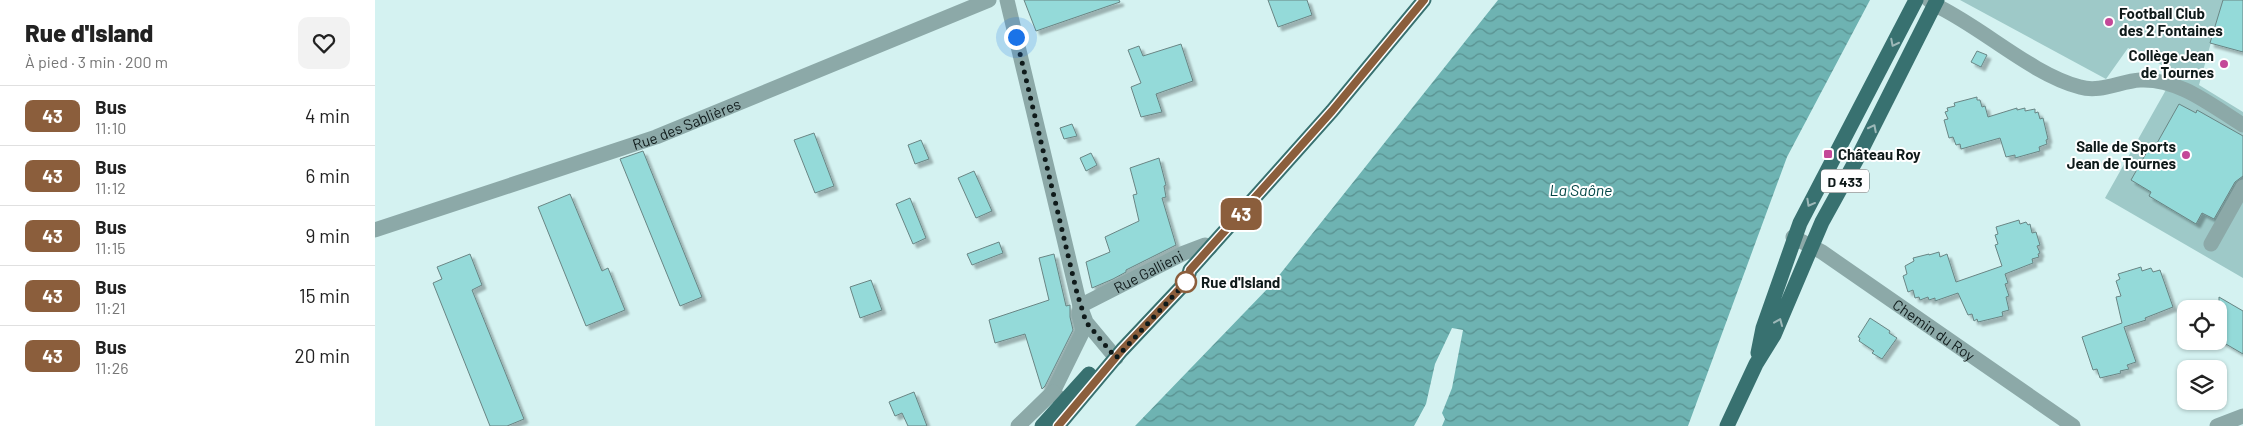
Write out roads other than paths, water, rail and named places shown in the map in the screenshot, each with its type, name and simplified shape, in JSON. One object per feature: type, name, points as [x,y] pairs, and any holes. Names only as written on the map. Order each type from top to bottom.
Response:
[{"type":"main road","points":[[1042,426],[1062,402],[1112,355],[1180,274],[1190,270],[1210,248],[1332,111],[1424,0]]},
{"type":"main road","name":"D 433","points":[[1755,364],[1763,328],[1793,237],[1916,0]]},
{"type":"main road","name":"D 433","points":[[1727,426],[1755,364],[1774,334],[1822,222],[1864,147],[1934,2]]},
{"type":"main road","points":[[1058,426],[1062,402]]},
{"type":"street","name":"Rue des Sablières","points":[[375,230],[656,137],[989,0]]},
{"type":"street","points":[[1007,0],[1084,304],[1086,322],[1112,355]]},
{"type":"street","points":[[1934,2],[2050,75],[2082,88],[2112,86],[2141,80],[2175,84],[2243,125]]},
{"type":"street","points":[[2211,244],[2243,187]]},
{"type":"street","name":"Chemin du Roy","points":[[1793,237],[1811,247],[2073,426]]},
{"type":"street","name":"Rue Gallieni","points":[[1084,304],[1183,253],[1205,245],[1210,248]]},
{"type":"street","points":[[1018,426],[1062,402],[1083,331],[1079,315],[1084,304]]},
{"type":"street","points":[[2217,426],[2243,416]]},
{"type":"water","name":"La Saône","points":[[1498,0],[1870,0],[1787,157],[1688,426],[1442,426],[1445,419],[1442,413],[1452,388],[1463,330],[1452,328],[1435,364],[1426,404],[1414,426],[1135,426],[1273,283]]},
{"type":"place","name":"Football Club des 2 Fontaines","points":[[2109,22]]},
{"type":"place","name":"Collège Jean de Tournes","points":[[2224,64]]},
{"type":"place","name":"Château Roy","points":[[1828,154]]},
{"type":"place","name":"Salle de Sports Jean de Tournes","points":[[2186,155]]},
{"type":"place","name":"Rue d'Island","points":[[1186,282]]}]
